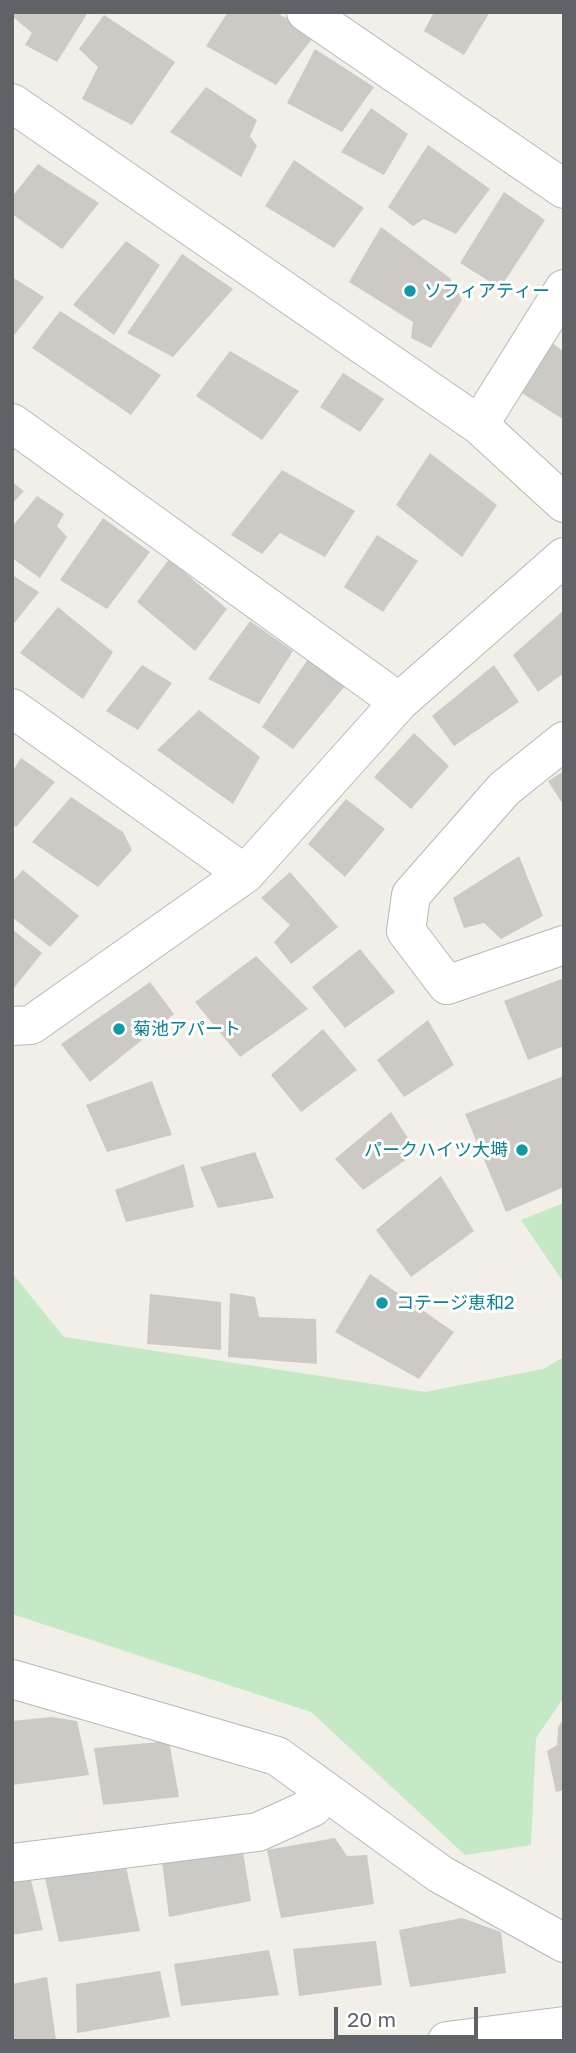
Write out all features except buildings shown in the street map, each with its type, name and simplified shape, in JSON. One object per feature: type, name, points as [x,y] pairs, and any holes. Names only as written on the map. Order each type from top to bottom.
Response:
[{"type":"street","points":[[306,12],[564,189]]},
{"type":"street","points":[[12,103],[479,425],[564,503]]},
{"type":"street","points":[[479,425],[564,289]]},
{"type":"street","points":[[12,423],[399,702]]},
{"type":"street","points":[[12,1026],[31,1026],[245,874],[399,702],[564,558]]},
{"type":"street","points":[[12,708],[245,874]]},
{"type":"street","points":[[564,741],[504,789],[411,895],[406,931],[447,985],[564,945]]},
{"type":"street","points":[[12,1679],[277,1756],[440,1874],[564,1943]]},
{"type":"street","points":[[12,1863],[258,1832],[313,1807],[327,1792]]},
{"type":"street","points":[[447,2041],[564,2026]]},
{"type":"green space","points":[[564,1203],[564,1283],[521,1220]]},
{"type":"green space","points":[[12,1273],[64,1337],[425,1392],[543,1369],[564,1357],[564,1697],[536,1738],[531,1845],[465,1855],[311,1712],[12,1614]]},
{"type":"place","name":"ソフィアティー","points":[[410,291]]},
{"type":"place","name":"菊池アパート","points":[[119,1029]]},
{"type":"place","name":"パークハイツ大塒","points":[[522,1150]]},
{"type":"place","name":"コテージ恵和2","points":[[382,1303]]}]
